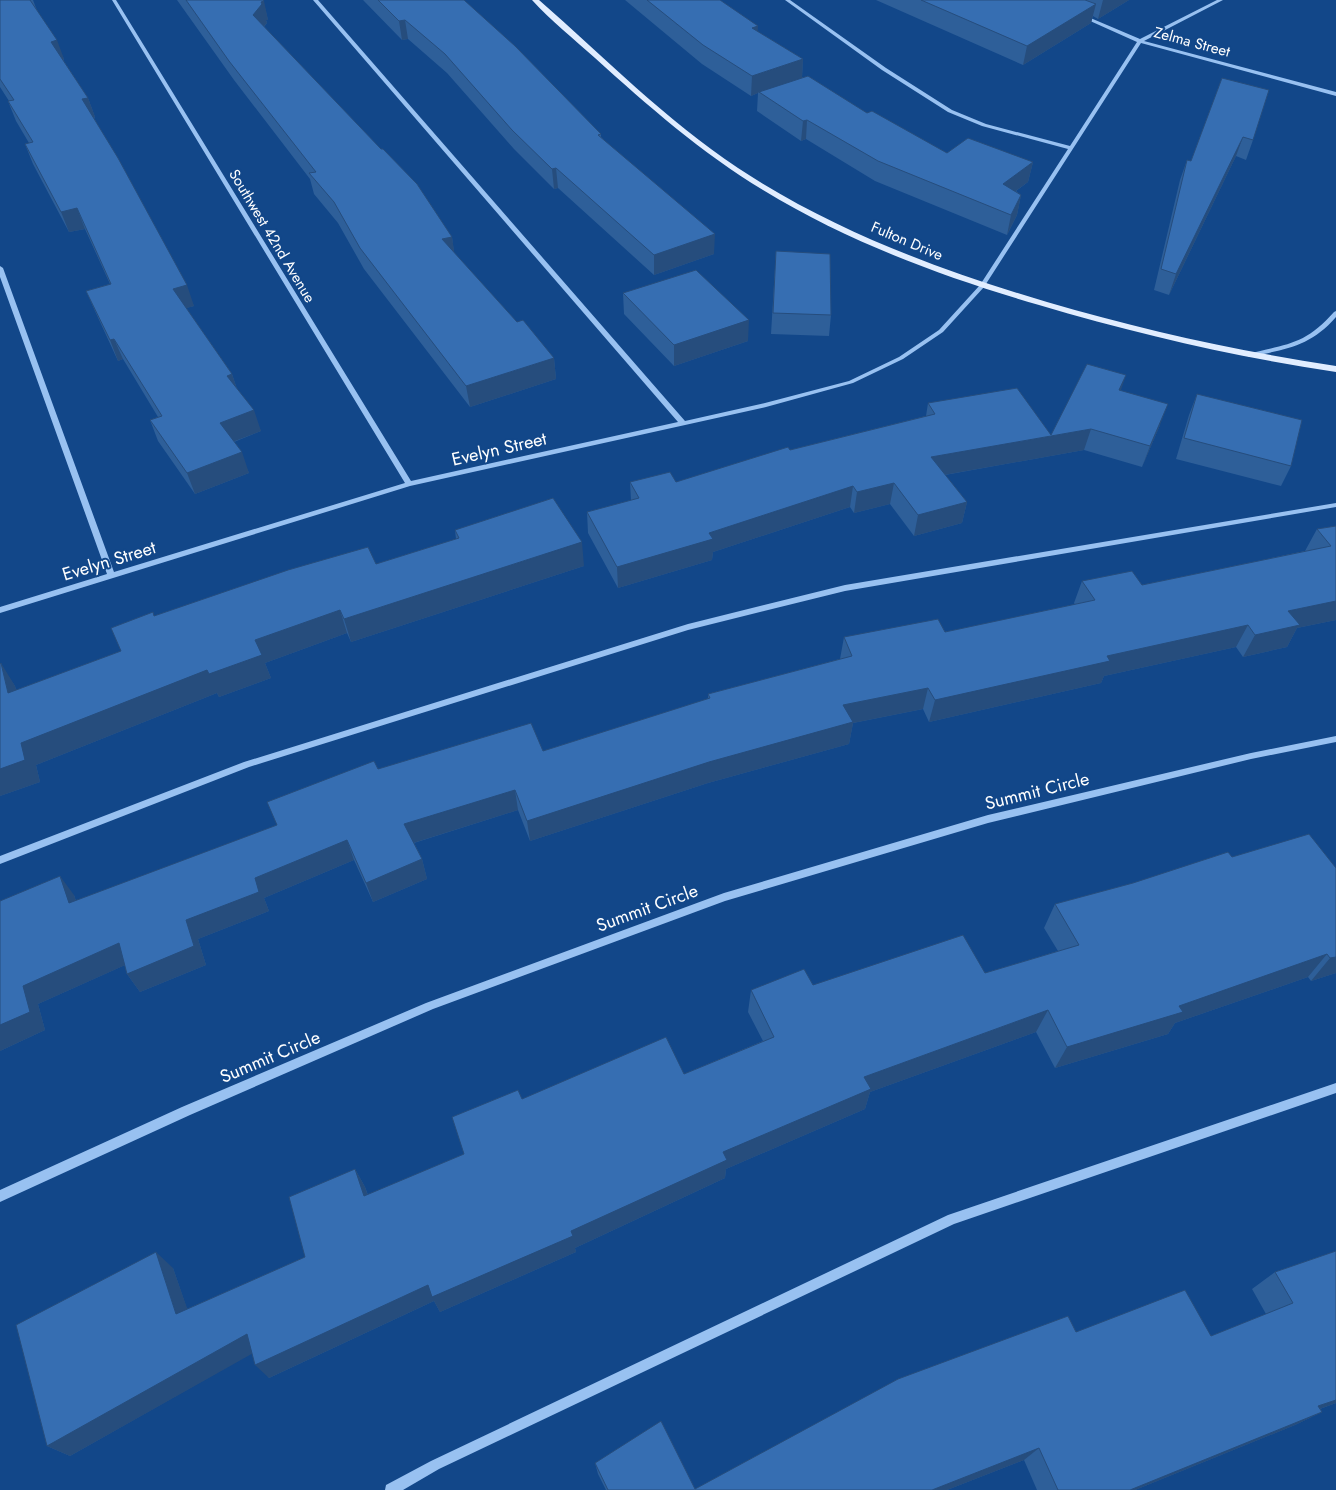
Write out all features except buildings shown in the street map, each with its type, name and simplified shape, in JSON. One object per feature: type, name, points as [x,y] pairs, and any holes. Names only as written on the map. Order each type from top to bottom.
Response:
[{"type":"main road","name":"Fulton Drive","points":[[535,0],[698,143],[764,188],[827,223],[899,255],[982,286],[1122,326],[1249,355],[1336,369]]},
{"type":"street","name":"Southwest 42nd Avenue","points":[[114,0],[409,484]]},
{"type":"street","points":[[315,0],[683,423]]},
{"type":"street","points":[[1140,41],[1221,0]]},
{"type":"street","name":"Zelma Street","points":[[1072,11],[1140,41],[1336,94]]},
{"type":"street","name":"Evelyn Street","points":[[0,610],[409,484],[766,405],[851,382],[901,358],[941,330],[982,286],[1140,41]]},
{"type":"street","points":[[0,268],[112,576]]},
{"type":"street","points":[[1249,355],[1303,342],[1317,335],[1336,313]]},
{"type":"street","points":[[0,860],[246,764],[688,627],[845,588],[1336,505]]},
{"type":"street","name":"Summit Circle","points":[[0,1196],[186,1111],[430,1006],[724,897],[988,819],[1251,756],[1336,739]]},
{"type":"lane","points":[[786,0],[884,69],[950,111],[984,125],[1072,148]]},
{"type":"lane","points":[[391,1490],[435,1465],[952,1219],[1336,1088]]}]
